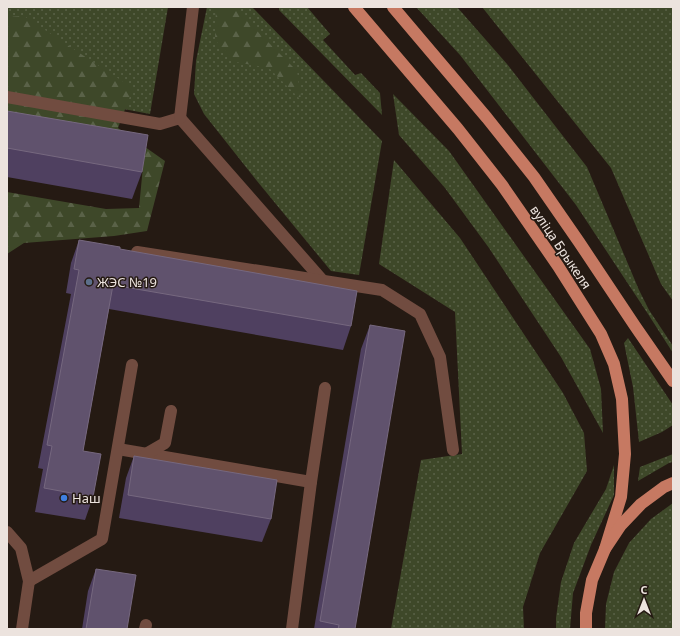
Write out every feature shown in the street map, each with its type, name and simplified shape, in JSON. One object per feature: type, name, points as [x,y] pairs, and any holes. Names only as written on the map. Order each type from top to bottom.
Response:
[{"type":"main road","name":"вуліца Брыкеля","points":[[354,7],[458,129],[502,186],[558,266],[601,334],[614,364],[622,399],[625,442],[621,497],[605,549]]},
{"type":"main road","name":"вуліца Брыкеля","points":[[393,7],[487,118],[534,177],[580,242],[673,382]]},
{"type":"main road","points":[[586,629],[586,613],[592,580],[605,549],[621,525],[641,504],[664,487],[673,483]]},
{"type":"lane","points":[[193,7],[180,118],[323,281]]},
{"type":"lane","points":[[7,97],[160,124],[180,118]]},
{"type":"lane","points":[[137,252],[382,290],[420,314],[440,357],[453,450]]},
{"type":"lane","points":[[30,581],[102,539],[132,365]]},
{"type":"lane","points":[[292,629],[324,388]]},
{"type":"lane","points":[[146,454],[165,443],[171,411]]},
{"type":"lane","points":[[118,449],[311,482]]},
{"type":"lane","points":[[7,532],[21,548],[30,581],[22,629]]},
{"type":"green space","points":[[7,7],[168,7],[150,114],[7,87]]},
{"type":"green space","points":[[207,7],[252,7],[382,141],[359,275],[331,271],[204,114],[194,94],[196,61]]},
{"type":"green space","points":[[216,7],[233,7],[297,71],[301,100],[269,68],[236,62],[215,40]]},
{"type":"green space","points":[[279,7],[307,7],[330,34],[323,40],[355,75],[361,73],[380,93],[382,115],[279,10]]},
{"type":"green space","points":[[416,7],[457,7],[507,64],[587,167],[639,290],[649,310],[673,346],[673,353],[576,205],[460,55]]},
{"type":"green space","points":[[482,7],[673,7],[673,301],[661,284],[611,168]]},
{"type":"green space","points":[[24,16],[133,88],[118,128],[165,161],[147,231],[114,236],[24,243],[7,254],[7,192],[106,209],[139,208],[144,156],[7,122],[7,17]]},
{"type":"green space","points":[[393,94],[449,151],[590,349],[601,389],[603,433],[561,357],[489,248],[445,188],[399,135]]},
{"type":"green space","points":[[394,160],[460,238],[563,393],[584,433],[587,471],[540,553],[523,607],[524,629],[391,629],[421,460],[462,454],[455,312],[379,264]]},
{"type":"green space","points":[[628,338],[673,405],[673,425],[662,432],[639,442],[633,387],[624,343]]},
{"type":"green space","points":[[673,454],[673,462],[638,481],[640,467]]},
{"type":"green space","points":[[614,465],[614,495],[591,545],[573,593],[570,629],[556,629],[561,582],[574,543],[606,489]]},
{"type":"green space","points":[[673,503],[673,629],[605,629],[606,604],[614,572],[629,543],[651,519]]},
{"type":"building","points":[[7,111],[148,135],[142,172],[7,148]]},
{"type":"building","points":[[79,240],[120,247],[120,249],[357,291],[351,326],[113,285],[83,451],[101,454],[93,497],[44,488],[52,446],[47,445],[79,270],[74,269]]},
{"type":"building","points":[[370,325],[405,331],[355,629],[338,629],[339,625],[320,621]]},
{"type":"building","points":[[134,456],[277,480],[271,519],[128,495]]},
{"type":"building","points":[[96,569],[136,575],[127,629],[86,629]]},
{"type":"place","name":"ЖЭС №19","points":[[89,282]]},
{"type":"place","name":"Наш","points":[[64,498]]}]
